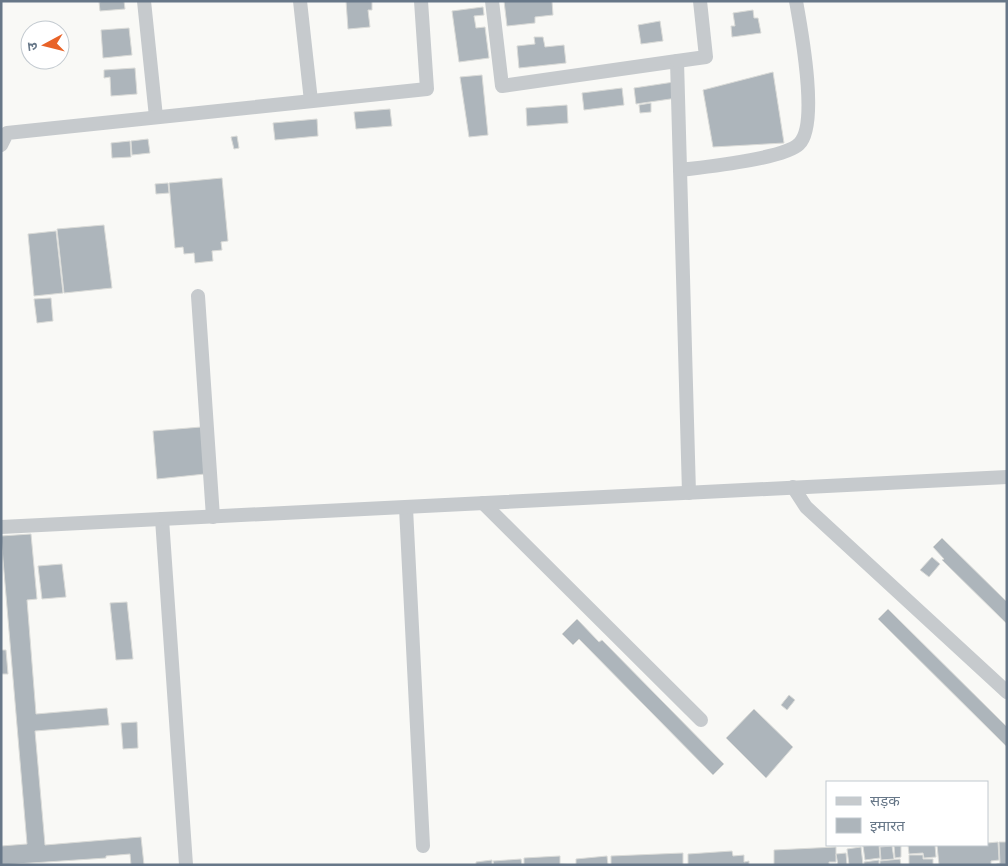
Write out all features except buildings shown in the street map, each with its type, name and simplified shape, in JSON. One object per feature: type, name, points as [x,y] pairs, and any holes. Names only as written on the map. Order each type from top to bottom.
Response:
[{"type":"street","points":[[144,1],[156,117]]},
{"type":"street","points":[[300,1],[311,101]]},
{"type":"street","points":[[3,137],[156,117],[427,89],[421,1]]},
{"type":"street","points":[[492,1],[502,86],[706,57],[700,1]]},
{"type":"street","points":[[680,170],[762,157],[792,150],[801,143],[808,122],[808,112],[806,63],[796,1]]},
{"type":"street","points":[[677,61],[689,493]]},
{"type":"street","points":[[198,296],[213,517]]},
{"type":"street","points":[[1,527],[406,508],[1007,476]]},
{"type":"street","points":[[793,487],[806,506],[1007,692]]},
{"type":"street","points":[[483,503],[701,720]]},
{"type":"street","points":[[406,508],[423,846]]},
{"type":"street","points":[[162,519],[186,865]]}]
